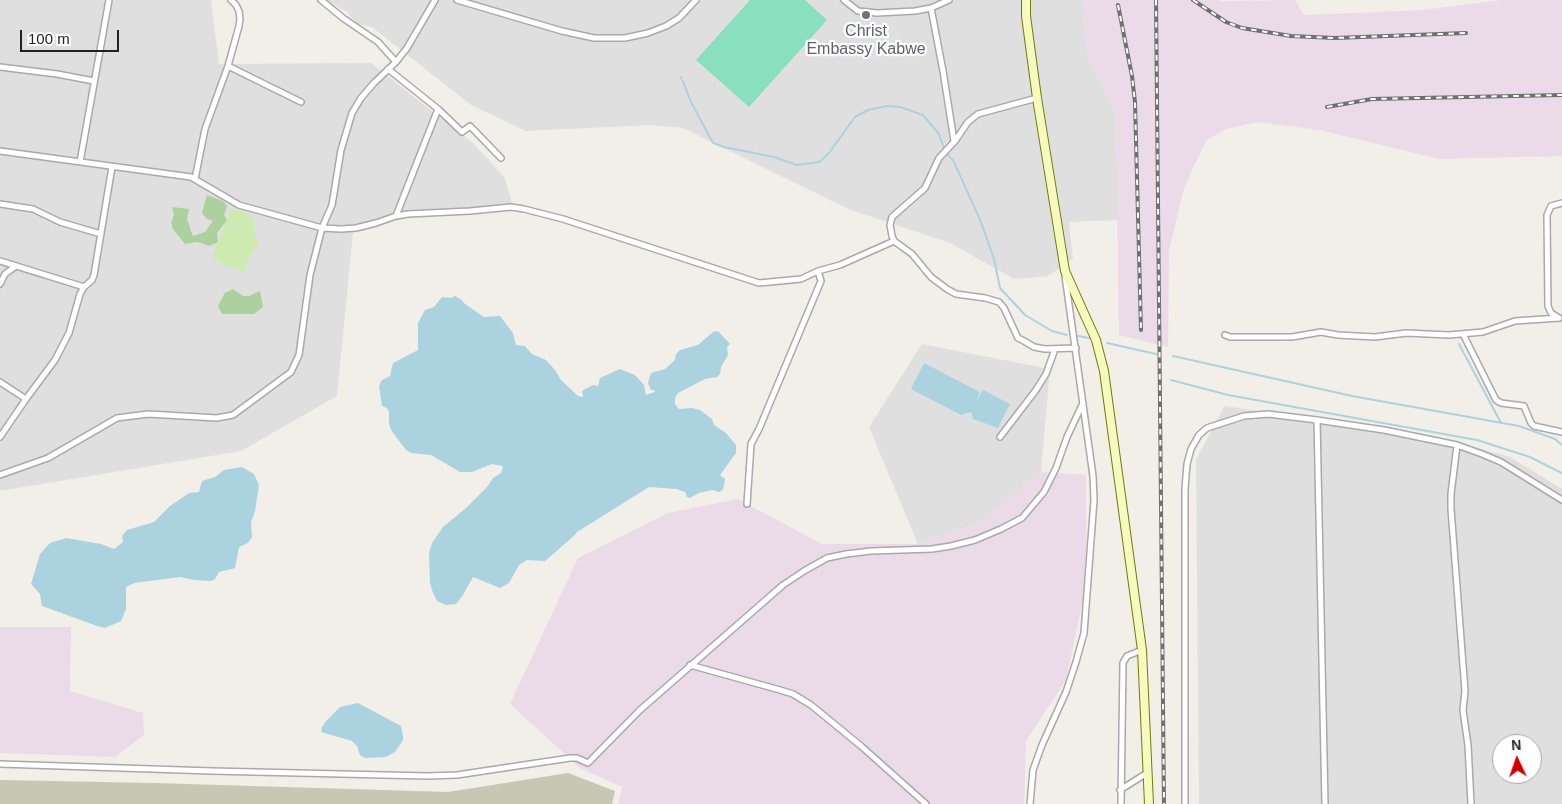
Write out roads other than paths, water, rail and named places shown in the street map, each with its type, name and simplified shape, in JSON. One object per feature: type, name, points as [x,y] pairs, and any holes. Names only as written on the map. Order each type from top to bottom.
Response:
[{"type":"street","points":[[80,162],[107,0]]},
{"type":"street","points":[[195,179],[205,129],[228,66],[240,19],[236,5],[231,0]]},
{"type":"street","points":[[321,0],[378,42],[396,62]]},
{"type":"street","points":[[0,476],[48,458],[117,418],[148,414],[217,418],[233,415],[291,372],[298,355],[310,275],[322,228],[332,205],[341,150],[352,113],[361,98],[396,62],[413,40],[435,0]]},
{"type":"street","points":[[457,0],[562,31],[594,38],[625,38],[666,26],[679,18],[696,0]]},
{"type":"street","points":[[844,0],[852,8],[864,12],[877,13],[915,11],[930,8],[949,0]]},
{"type":"street","points":[[1026,0],[1026,16],[1037,98],[1076,348],[1093,476],[1094,500],[1084,633],[1066,692],[1042,745],[1034,770],[1030,804]]},
{"type":"street","points":[[930,8],[944,71],[954,141]]},
{"type":"street","points":[[228,66],[301,102]]},
{"type":"street","points":[[0,67],[94,81]]},
{"type":"street","points":[[388,69],[438,109],[462,132],[470,126],[501,158]]},
{"type":"street","points":[[1037,98],[978,114],[968,122],[939,158],[925,188],[892,218],[890,225],[894,241],[912,254],[931,277],[947,289],[962,295],[999,302],[1004,308],[1018,338],[1034,347],[1076,348]]},
{"type":"street","points":[[396,216],[438,109]]},
{"type":"street","points":[[0,151],[184,176],[195,179],[239,205],[322,228],[356,228],[396,216],[511,207],[563,219],[754,282],[802,279],[818,271],[840,266],[894,241]]},
{"type":"street","points":[[0,437],[56,360],[69,333],[77,303],[84,287],[94,276],[112,167]]},
{"type":"street","points":[[1561,318],[1551,313],[1548,306],[1547,215],[1551,206],[1562,203]]},
{"type":"street","points":[[0,204],[33,209],[60,222],[101,234]]},
{"type":"street","points":[[0,260],[84,287]]},
{"type":"street","points":[[0,284],[5,274],[16,266]]},
{"type":"street","points":[[747,504],[750,444],[759,429],[821,281],[818,271]]},
{"type":"street","points":[[1064,271],[1096,340],[1104,371],[1142,650],[1149,804]]},
{"type":"street","points":[[1225,335],[1230,337],[1292,336],[1321,332],[1375,337],[1406,333],[1463,334],[1483,332],[1515,321],[1561,318]]},
{"type":"street","points":[[1463,334],[1496,400],[1501,403],[1524,406],[1534,426],[1562,432]]},
{"type":"street","points":[[1000,437],[1046,374],[1055,349]]},
{"type":"street","points":[[0,382],[26,399]]},
{"type":"street","points":[[0,764],[427,776],[457,774],[570,758],[577,758],[588,763],[640,710],[783,585],[804,570],[827,558],[871,551],[932,549],[951,546],[984,536],[1022,518],[1044,492],[1083,403]]},
{"type":"street","points":[[1186,804],[1185,489],[1187,464],[1191,449],[1199,435],[1207,428],[1244,416],[1268,414],[1384,430],[1457,446],[1500,462],[1562,500]]},
{"type":"street","points":[[1317,420],[1325,804]]},
{"type":"street","points":[[1457,446],[1451,509],[1464,691],[1463,710],[1468,745],[1472,804]]},
{"type":"street","points":[[1121,804],[1123,663],[1127,656],[1142,650]]},
{"type":"street","points":[[690,666],[776,689],[799,698],[827,717],[926,804]]},
{"type":"street","points":[[1120,790],[1147,773]]},
{"type":"water","points":[[455,296],[484,317],[500,316],[513,333],[516,345],[525,346],[532,354],[546,360],[561,380],[578,396],[582,397],[582,391],[593,385],[598,386],[600,378],[620,369],[635,375],[644,385],[646,395],[655,392],[651,390],[648,383],[651,373],[665,369],[675,360],[676,354],[680,350],[698,345],[713,332],[718,331],[730,344],[727,347],[728,355],[721,367],[720,374],[717,377],[705,379],[678,393],[675,398],[675,404],[679,409],[692,408],[700,410],[712,419],[714,425],[726,433],[736,445],[736,453],[720,475],[725,479],[723,490],[699,493],[690,498],[687,497],[685,492],[676,489],[649,487],[577,532],[545,561],[527,560],[519,565],[509,583],[500,588],[473,577],[456,604],[446,605],[437,601],[430,583],[429,553],[432,543],[443,527],[466,508],[487,487],[493,478],[501,473],[503,468],[502,466],[492,464],[472,472],[460,472],[431,455],[411,453],[406,450],[391,430],[389,412],[387,408],[382,406],[379,386],[382,380],[390,376],[393,363],[418,350],[418,323],[425,310],[434,307],[442,297],[451,298]]},
{"type":"water","points":[[924,363],[980,392],[976,402],[983,390],[1010,404],[998,428],[973,419],[971,412],[961,415],[911,389]]},
{"type":"water","points":[[242,467],[254,474],[259,485],[255,511],[251,522],[252,537],[248,543],[239,547],[235,568],[219,572],[215,579],[211,581],[180,577],[134,583],[126,587],[126,609],[121,621],[105,628],[42,606],[40,594],[31,584],[40,554],[50,543],[66,538],[101,544],[114,549],[123,542],[122,536],[127,530],[154,522],[170,506],[189,493],[199,492],[202,481],[215,477],[224,470]]},
{"type":"water","points":[[358,703],[401,726],[403,740],[395,752],[386,757],[365,758],[360,755],[357,746],[352,741],[321,732],[326,721],[340,707]]},
{"type":"waterway","points":[[681,77],[691,102],[713,143],[774,157],[797,165],[819,162],[829,153],[855,117],[868,110],[887,106],[900,107],[923,115],[939,134],[945,152],[953,160],[981,222],[994,259],[1000,288],[1025,315],[1052,331],[1067,335]]},
{"type":"waterway","points":[[1078,336],[1089,338]]},
{"type":"waterway","points":[[1107,343],[1156,354]]},
{"type":"waterway","points":[[1459,344],[1501,423]]},
{"type":"waterway","points":[[1173,356],[1352,396],[1519,426],[1555,439],[1562,445]]},
{"type":"waterway","points":[[1171,380],[1228,395],[1477,440],[1530,457],[1562,473]]},
{"type":"railway","points":[[1156,0],[1164,804]]},
{"type":"railway","points":[[1193,0],[1226,22],[1242,28],[1291,36],[1335,38],[1466,33]]},
{"type":"railway","points":[[1118,5],[1132,76],[1135,102],[1141,330]]},
{"type":"railway","points":[[1327,107],[1372,99],[1562,95]]},
{"type":"place","name":"Christ Embassy Kabwe","points":[[866,15]]}]
